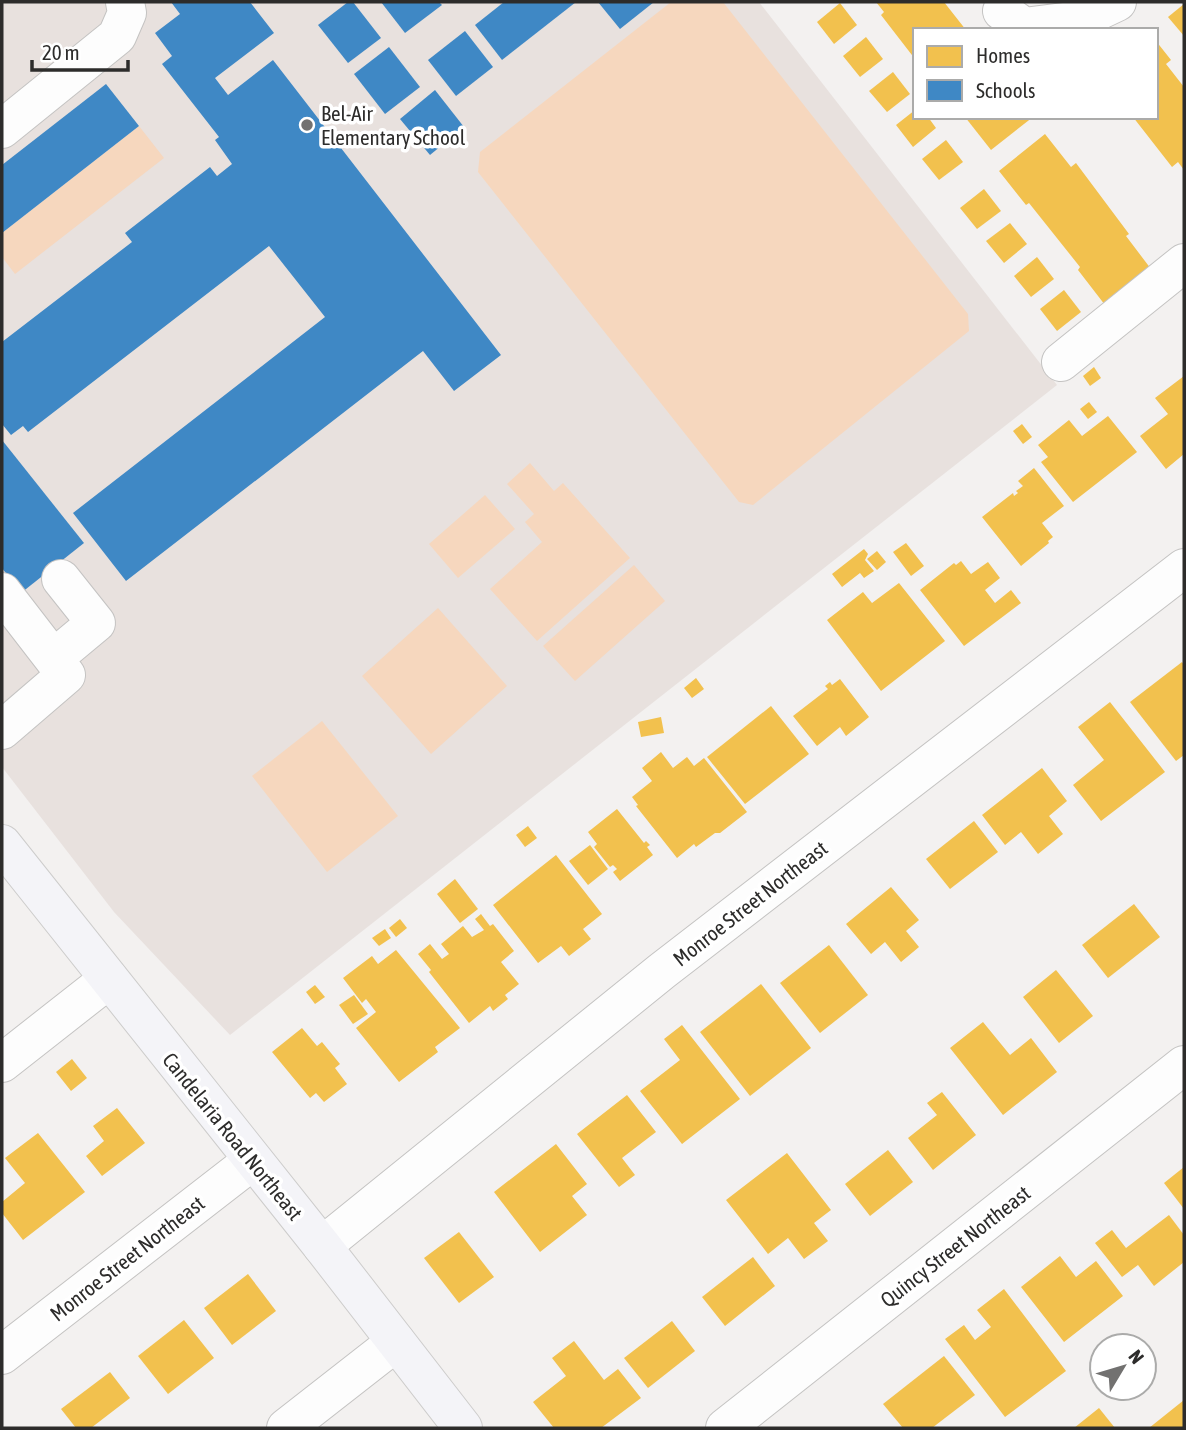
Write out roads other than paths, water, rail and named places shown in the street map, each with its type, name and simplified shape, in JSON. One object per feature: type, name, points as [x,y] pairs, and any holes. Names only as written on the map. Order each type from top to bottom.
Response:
[{"type":"main road","name":"Candelaria Road Northeast","points":[[2,844],[463,1428]]},
{"type":"street","points":[[2,129],[117,36],[127,13],[125,2]]},
{"type":"street","points":[[1002,11],[1024,27],[1052,27],[1079,20],[1117,2]]},
{"type":"street","points":[[1061,362],[1184,263]]},
{"type":"street","name":"Monroe Street Northeast","points":[[322,1246],[662,971],[1184,568]]},
{"type":"street","points":[[54,658],[96,623],[61,579]]},
{"type":"street","points":[[2,592],[66,676],[2,730]]},
{"type":"street","points":[[2,1063],[109,979]]},
{"type":"street","name":"Quincy Street Northeast","points":[[726,1428],[1184,1065]]},
{"type":"street","name":"Monroe Street Northeast","points":[[2,1355],[252,1161]]},
{"type":"street","points":[[286,1428],[396,1342]]},
{"type":"place","name":"Bel-Air Elementary School","points":[[307,125]]}]
